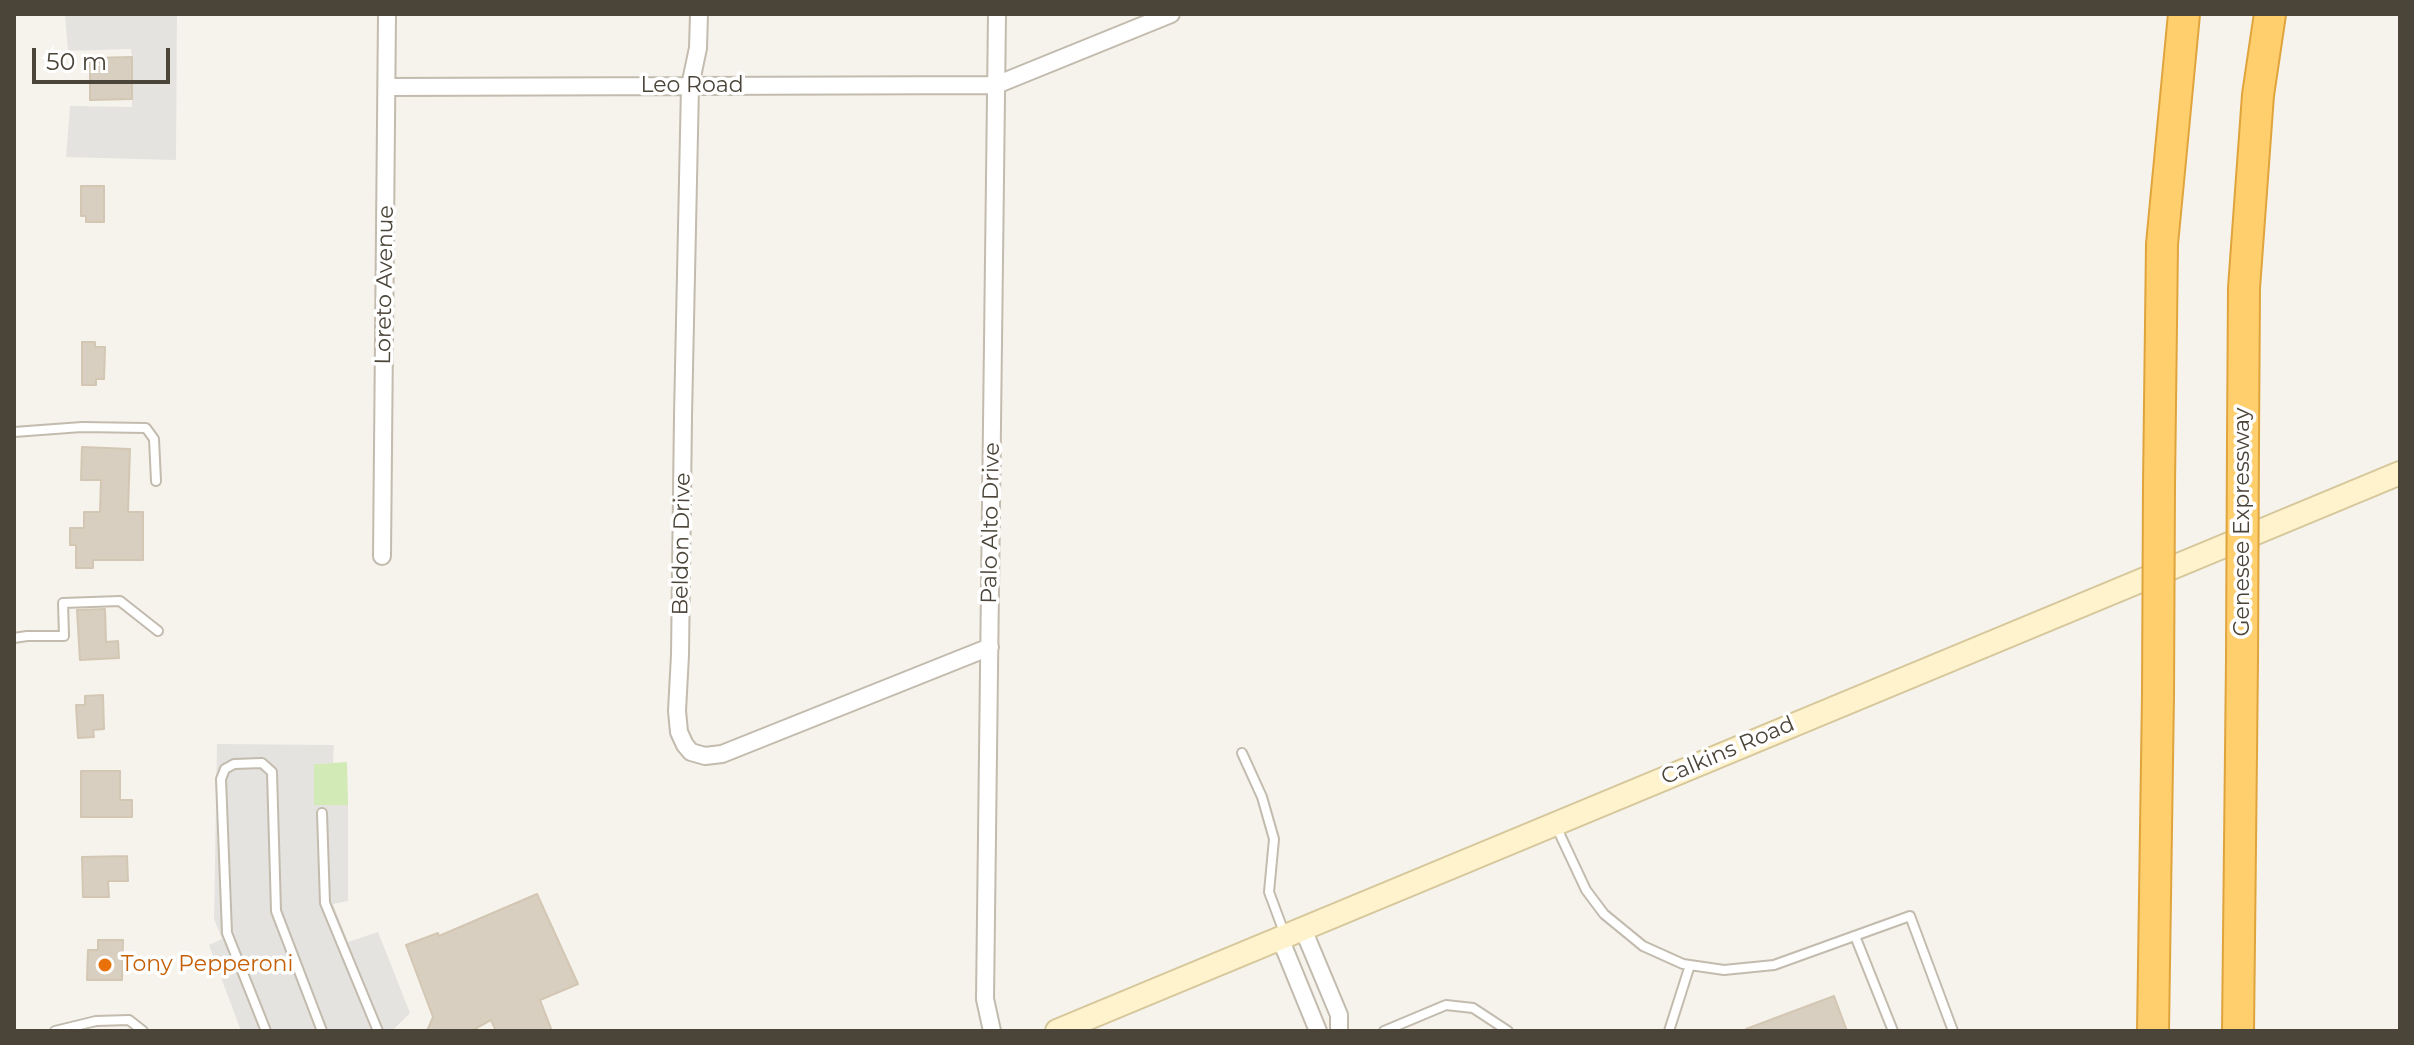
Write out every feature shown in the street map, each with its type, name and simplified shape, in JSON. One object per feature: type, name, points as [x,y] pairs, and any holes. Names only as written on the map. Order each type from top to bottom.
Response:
[{"type":"highway","points":[[2153,1031],[2162,244],[2184,14]]},
{"type":"highway","name":"Genesee Expressway","points":[[2238,1031],[2244,288],[2258,95],[2270,14]]},
{"type":"main road","name":"Calkins Road","points":[[1057,1031],[2400,473]]},
{"type":"street","name":"Loreto Avenue","points":[[382,556],[387,14]]},
{"type":"street","name":"Beldon Drive","points":[[699,14],[698,48],[690,86],[679,732],[691,752],[705,756],[722,754],[990,647]]},
{"type":"street","name":"Palo Alto Drive","points":[[992,1031],[985,999],[997,14]]},
{"type":"street","points":[[996,85],[1171,14]]},
{"type":"street","name":"Leo Road","points":[[387,87],[996,85]]},
{"type":"street","points":[[1289,934],[1318,1031]]},
{"type":"street","points":[[1289,934],[1339,1015],[1339,1031]]},
{"type":"lane","points":[[14,432],[82,427],[146,428],[154,439],[156,481]]},
{"type":"lane","points":[[14,638],[64,636],[63,603],[120,601],[158,631]]},
{"type":"lane","points":[[1242,753],[1262,797],[1274,839],[1269,892],[1289,934]]},
{"type":"lane","points":[[266,1031],[227,933],[221,779],[225,769],[234,764],[262,763],[272,772],[276,911],[322,1031]]},
{"type":"lane","points":[[322,813],[325,903],[378,1031]]},
{"type":"lane","points":[[1555,823],[1586,890],[1604,914],[1643,946],[1683,964],[1724,970],[1774,965],[1910,916],[1953,1031]]},
{"type":"lane","points":[[1855,936],[1893,1031]]},
{"type":"lane","points":[[1669,1031],[1690,965]]},
{"type":"lane","points":[[1384,1031],[1446,1005],[1473,1008],[1508,1031]]},
{"type":"lane","points":[[55,1031],[96,1021],[129,1020],[143,1031]]},
{"type":"green space","points":[[347,762],[348,805],[314,806],[314,764]]},
{"type":"shaded area","points":[[65,14],[177,14],[176,160],[66,157],[70,106],[132,107],[132,57],[131,49],[68,51]]},
{"type":"shaded area","points":[[217,744],[334,745],[333,763],[314,764],[314,805],[348,805],[348,901],[333,904],[348,942],[378,932],[410,1013],[392,1031],[241,1031],[209,945],[222,939],[214,919]]},
{"type":"building","points":[[132,57],[132,99],[90,100],[90,58]]},
{"type":"building","points":[[81,186],[104,186],[104,222],[86,222],[86,216],[81,216]]},
{"type":"building","points":[[82,342],[95,342],[95,347],[105,347],[104,379],[96,379],[96,385],[82,385]]},
{"type":"building","points":[[82,447],[130,449],[128,512],[143,512],[143,560],[93,560],[93,568],[76,568],[76,545],[70,545],[70,528],[84,528],[84,512],[100,512],[101,480],[81,480]]},
{"type":"building","points":[[105,609],[106,642],[118,641],[119,658],[80,660],[77,610]]},
{"type":"building","points":[[103,695],[104,729],[93,730],[94,737],[78,738],[76,705],[85,705],[85,696]]},
{"type":"building","points":[[81,771],[120,771],[120,800],[132,800],[132,817],[81,817]]},
{"type":"building","points":[[127,856],[128,881],[108,881],[109,897],[83,897],[82,857]]},
{"type":"building","points":[[537,894],[578,984],[540,1000],[552,1031],[496,1031],[491,1020],[471,1031],[427,1031],[433,1017],[406,945],[438,933],[439,936]]},
{"type":"building","name":"Tony Pepperoni","points":[[98,940],[123,940],[122,980],[87,980],[88,950],[98,950]]},
{"type":"building","points":[[1834,996],[1847,1031],[1746,1031],[1746,1029]]},
{"type":"place","name":"Tony Pepperoni","points":[[105,965]]}]
